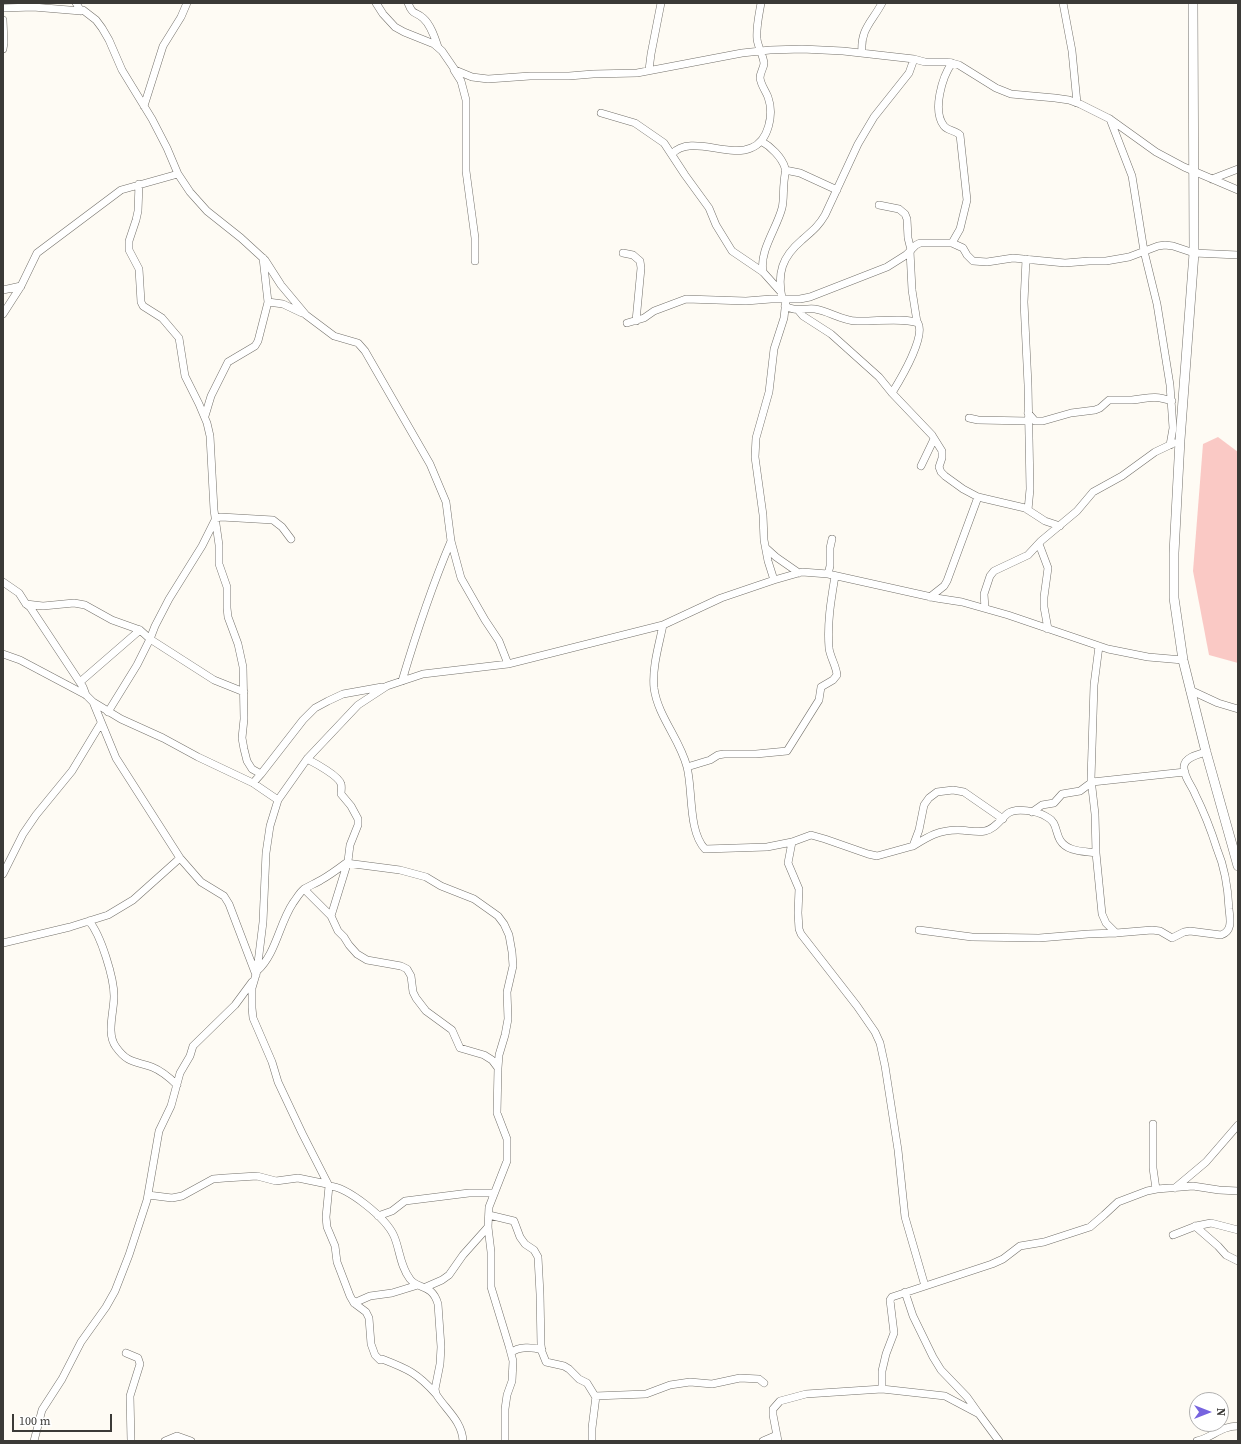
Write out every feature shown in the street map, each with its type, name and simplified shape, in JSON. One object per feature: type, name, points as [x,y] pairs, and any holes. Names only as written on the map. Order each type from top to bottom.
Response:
[{"type":"main road","points":[[1193,3],[1194,254],[1180,440],[1174,553],[1174,598],[1183,660],[1190,690],[1238,866]]},
{"type":"street","points":[[57,3],[63,10]]},
{"type":"street","points":[[76,3],[81,12]]},
{"type":"street","points":[[376,3],[383,14],[399,29],[427,40],[438,47],[455,70],[472,78],[488,79],[530,76],[637,73],[649,70],[659,70],[718,57],[760,51],[802,49],[862,53],[914,59],[925,62],[952,63],[958,65],[996,88],[1011,94],[1055,98],[1077,103],[1110,119],[1156,152],[1194,171],[1238,190]]},
{"type":"street","points":[[408,3],[412,12],[424,19],[434,35],[438,47]]},
{"type":"street","points":[[649,70],[650,54],[661,3]]},
{"type":"street","points":[[672,154],[681,147],[691,146],[722,150],[748,150],[756,146],[761,141],[768,126],[770,110],[768,97],[761,82],[760,75],[764,63],[757,39],[757,27],[761,3]]},
{"type":"street","points":[[862,53],[863,33],[882,3]]},
{"type":"street","points":[[1063,3],[1072,51],[1077,103]]},
{"type":"street","points":[[144,106],[163,46],[181,17],[185,4]]},
{"type":"street","points":[[3,8],[33,7],[81,12],[83,10],[96,20],[109,40],[122,70],[167,148],[178,174],[190,192],[207,211],[263,258],[288,294],[306,315]]},
{"type":"street","points":[[3,20],[3,49]]},
{"type":"street","points":[[780,291],[781,270],[784,262],[794,247],[819,225],[858,144],[874,117],[909,73],[914,59]]},
{"type":"street","points":[[952,63],[946,73],[942,87],[938,116],[944,127],[958,133],[960,137],[967,198],[960,229],[952,243]]},
{"type":"street","points":[[451,64],[461,81],[466,100],[466,171],[475,238],[475,261]]},
{"type":"street","points":[[601,113],[635,123],[664,142],[685,175],[709,208],[716,225],[732,251],[763,272],[780,291],[784,301],[784,318],[774,349],[769,392],[759,425],[755,448],[763,515],[764,540],[774,580]]},
{"type":"street","points":[[1110,119],[1132,176],[1144,251],[1157,304],[1169,372],[1172,401],[1173,428],[1170,444]]},
{"type":"street","points":[[761,141],[775,152],[785,170],[782,206],[765,249],[762,267],[763,272]]},
{"type":"street","points":[[1212,179],[1238,169]]},
{"type":"street","points":[[785,170],[800,173],[837,190]]},
{"type":"street","points":[[3,314],[21,286],[36,253],[39,250],[53,242],[64,232],[121,190],[178,174]]},
{"type":"street","points":[[139,184],[137,216],[129,241],[129,250],[139,269],[142,305],[162,318],[179,338],[185,376],[205,416],[210,436],[214,510],[219,545],[219,564],[227,587],[226,608],[228,617],[238,644],[243,667],[244,720],[242,738],[247,761],[252,769],[262,774]]},
{"type":"street","points":[[879,205],[899,209],[905,214],[907,219],[912,290],[917,322],[920,330],[917,343],[892,393]]},
{"type":"street","points":[[627,323],[646,318],[651,313],[661,308],[686,299],[728,302],[784,301],[820,294],[887,267],[906,256],[916,245],[920,243],[952,243],[963,248],[970,259],[976,262],[992,262],[1013,258],[1065,263],[1089,261],[1106,262],[1129,257],[1158,246],[1169,246],[1194,254],[1238,255]]},
{"type":"street","points":[[623,253],[633,255],[640,261],[641,268],[636,320]]},
{"type":"street","points":[[205,416],[211,396],[228,362],[257,344],[268,302],[263,258]]},
{"type":"street","points":[[1026,259],[1024,302],[1030,489],[1028,510]]},
{"type":"street","points":[[3,290],[21,286]]},
{"type":"street","points":[[784,301],[793,310],[820,310],[852,321],[887,320],[917,322]]},
{"type":"street","points":[[268,302],[283,304],[306,315],[334,336],[358,343],[365,351],[430,464],[446,502],[451,541],[461,578],[499,641],[508,664]]},
{"type":"street","points":[[798,310],[803,316],[831,334],[879,377],[892,393],[932,434],[942,453],[939,467],[941,472],[962,489],[978,497],[1028,510],[1045,521],[1060,526]]},
{"type":"street","points":[[1028,413],[1035,421],[1042,421],[1071,413],[1094,410],[1100,408],[1110,400],[1132,400],[1153,396],[1162,397],[1172,401]]},
{"type":"street","points":[[969,418],[978,420],[1028,421]]},
{"type":"street","points":[[921,466],[934,439]]},
{"type":"street","points":[[985,608],[984,594],[990,576],[994,571],[1028,555],[1041,541],[1076,511],[1097,489],[1115,480],[1155,452],[1180,440]]},
{"type":"street","points":[[930,597],[944,586],[947,581],[978,497]]},
{"type":"street","points":[[216,518],[228,517],[276,521],[291,539]]},
{"type":"street","points":[[108,712],[137,666],[150,639],[154,626],[202,546],[216,518]]},
{"type":"street","points":[[687,767],[710,760],[718,755],[784,752],[789,749],[819,700],[821,687],[834,680],[838,675],[831,656],[828,632],[831,574],[830,548],[832,540]]},
{"type":"street","points":[[402,681],[414,641],[443,559],[451,541]]},
{"type":"street","points":[[1039,544],[1048,568],[1044,597],[1044,607],[1048,629]]},
{"type":"street","points":[[766,548],[799,573]]},
{"type":"street","points":[[252,783],[262,774],[303,720],[316,708],[328,700],[343,694],[386,686],[423,674],[508,664],[663,625],[721,598],[799,573],[831,574],[930,597],[962,602],[985,608],[1108,649],[1183,660]]},
{"type":"street","points":[[3,582],[18,593],[30,607],[80,682],[86,695]]},
{"type":"street","points":[[26,604],[49,606],[74,603],[85,605],[102,612],[112,620],[140,630],[150,639],[214,680],[244,692]]},
{"type":"street","points":[[663,625],[655,663],[654,689],[660,710],[676,738],[687,767],[693,820],[697,833],[705,849],[767,847],[792,842],[804,837],[817,836],[877,856],[913,846],[933,834],[957,830],[990,830],[1008,813],[1026,810],[1047,816],[1053,820],[1060,840],[1065,845],[1077,850],[1096,853]]},
{"type":"street","points":[[80,682],[140,630]]},
{"type":"street","points":[[1099,646],[1094,685],[1091,757],[1096,853],[1102,914],[1106,924],[1116,933]]},
{"type":"street","points":[[3,654],[20,660],[86,695],[93,702],[121,719],[163,738],[252,783],[278,800]]},
{"type":"street","points":[[386,686],[358,705],[307,759],[278,800],[270,826],[266,853],[263,922],[256,975],[252,988],[252,1018],[272,1062],[284,1095],[329,1186],[326,1217],[327,1227],[335,1248],[337,1262],[347,1289],[354,1303],[366,1312],[369,1318],[371,1344],[380,1360],[382,1359],[412,1371],[425,1382],[458,1423],[462,1432],[463,1441]]},
{"type":"street","points":[[1190,690],[1218,703],[1238,709]]},
{"type":"street","points":[[93,702],[116,758],[180,858],[201,882],[224,896],[229,904],[256,975]]},
{"type":"street","points":[[3,874],[23,834],[36,815],[72,771],[101,723]]},
{"type":"street","points":[[919,930],[972,936],[1039,938],[1152,930],[1160,931],[1172,938],[1184,932],[1190,931],[1221,935],[1226,933],[1229,930],[1230,921],[1228,887],[1223,865],[1201,807],[1187,779],[1184,767],[1186,761],[1206,752]]},
{"type":"street","points":[[307,759],[321,766],[339,780],[342,786],[341,794],[351,806],[358,819],[358,825],[350,845],[331,916]]},
{"type":"street","points":[[1032,812],[1042,805],[1054,803],[1062,794],[1080,791],[1092,782],[1185,772]]},
{"type":"street","points":[[913,846],[919,830],[924,805],[929,798],[937,792],[953,790],[964,792],[1003,819]]},
{"type":"street","points":[[792,842],[788,863],[799,889],[798,913],[799,929],[801,934],[857,1006],[875,1032],[883,1053],[898,1150],[905,1217],[925,1286]]},
{"type":"street","points":[[3,943],[108,916],[133,900],[180,858]]},
{"type":"street","points":[[34,1441],[42,1410],[62,1379],[81,1342],[106,1307],[115,1291],[129,1255],[148,1195],[158,1136],[171,1106],[180,1073],[190,1056],[193,1046],[235,1005],[261,968],[273,946],[283,920],[293,903],[304,889],[325,878],[346,863],[400,870],[426,877],[440,886],[474,899],[498,916],[509,935],[513,966],[507,992],[508,1019],[499,1055],[497,1113],[507,1139],[507,1161],[489,1207],[488,1227],[491,1252],[491,1287],[513,1361],[512,1381],[507,1395],[505,1409],[505,1441]]},
{"type":"street","points":[[304,889],[331,916],[338,931],[344,937],[348,945],[357,954],[367,960],[400,966],[407,969],[411,976],[413,992],[416,998],[426,1011],[452,1030],[458,1047],[484,1055],[492,1060],[498,1068]]},
{"type":"street","points":[[89,921],[94,926],[106,957],[112,980],[114,997],[111,1030],[113,1043],[124,1056],[134,1063],[153,1067],[166,1075],[177,1085]]},
{"type":"street","points":[[1153,1124],[1153,1168],[1156,1189]]},
{"type":"street","points":[[1174,1188],[1209,1159],[1238,1125]]},
{"type":"street","points":[[148,1195],[172,1198],[182,1196],[212,1179],[257,1176],[276,1181],[302,1179],[326,1184],[349,1194],[378,1216],[391,1230],[404,1270],[411,1280],[426,1287],[434,1295],[438,1304],[441,1348],[440,1364],[435,1389],[436,1394]]},
{"type":"street","points":[[882,1389],[882,1371],[886,1354],[894,1333],[890,1300],[893,1296],[999,1262],[1020,1246],[1044,1242],[1087,1228],[1118,1202],[1132,1196],[1156,1189],[1193,1186],[1238,1191]]},
{"type":"street","points":[[378,1216],[392,1211],[405,1200],[469,1193],[494,1193]]},
{"type":"street","points":[[489,1216],[514,1222],[520,1237],[525,1244],[534,1250],[538,1257],[542,1350],[546,1362],[564,1366],[569,1369],[579,1379],[588,1383],[593,1394],[596,1396],[646,1394],[670,1385],[690,1382],[712,1384],[740,1378],[759,1379],[764,1383]]},
{"type":"street","points":[[1172,1235],[1195,1226],[1211,1223],[1238,1230]]},
{"type":"street","points":[[1195,1226],[1226,1255],[1238,1261]]},
{"type":"street","points":[[426,1287],[442,1280],[449,1274],[462,1255],[488,1227]]},
{"type":"street","points":[[354,1303],[370,1296],[392,1294],[418,1284]]},
{"type":"street","points":[[904,1293],[913,1316],[941,1370],[969,1400],[999,1441]]},
{"type":"street","points":[[511,1353],[514,1350],[524,1348],[536,1348],[542,1350]]},
{"type":"street","points":[[126,1353],[138,1358],[140,1364],[130,1396],[131,1441]]},
{"type":"street","points":[[763,1441],[777,1438],[773,1409],[780,1401],[806,1394],[882,1389],[944,1396],[979,1414]]},
{"type":"street","points":[[592,1441],[592,1426],[596,1396]]},
{"type":"street","points":[[1197,1441],[1207,1438],[1224,1428],[1238,1426]]},
{"type":"street","points":[[165,1441],[178,1436],[191,1441]]},
{"type":"shaded area","points":[[1218,437],[1238,452],[1238,663],[1209,655],[1193,571],[1203,444]]}]
